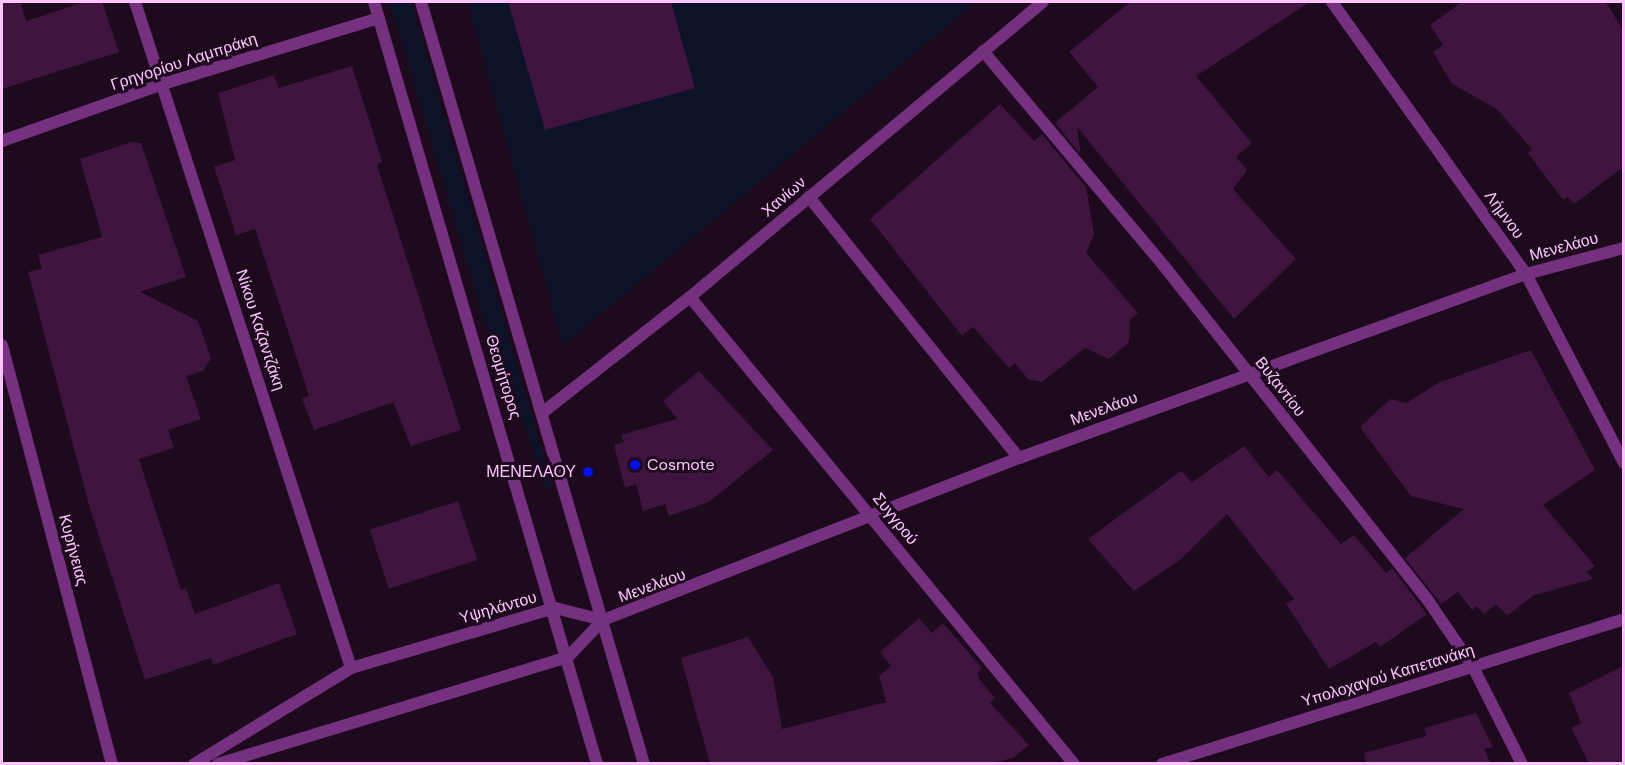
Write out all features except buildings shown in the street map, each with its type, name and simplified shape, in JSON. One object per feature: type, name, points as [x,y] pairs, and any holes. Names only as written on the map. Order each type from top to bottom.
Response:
[{"type":"street","name":"Νίκου Καζαντζάκη","points":[[135,2],[351,668]]},
{"type":"street","name":"Θεομήτορος","points":[[374,2],[555,608],[597,764]]},
{"type":"street","name":"Θεομήτορος","points":[[421,2],[644,764]]},
{"type":"street","name":"Χανίων","points":[[542,413],[690,297],[1043,2]]},
{"type":"street","name":"Λήμνου","points":[[1332,2],[1527,274],[1623,463]]},
{"type":"street","name":"Γρηγορίου Λαμπράκη","points":[[2,141],[163,84],[379,18]]},
{"type":"street","name":"Βυζαντίου","points":[[983,51],[1248,373],[1427,598],[1473,667],[1522,764]]},
{"type":"street","points":[[809,198],[1019,458]]},
{"type":"street","name":"Μενελάου","points":[[603,620],[873,518],[1019,458],[1248,373],[1527,274],[1623,248]]},
{"type":"street","name":"Συγγρού","points":[[690,297],[1074,764]]},
{"type":"street","name":"Κυρήνειας","points":[[2,345],[112,764]]},
{"type":"street","name":"Υψηλάντου","points":[[195,764],[351,668],[555,608],[603,620]]},
{"type":"street","name":"Υπολοχαγού Καπετανάκη","points":[[1162,764],[1623,619]]},
{"type":"street","points":[[218,764],[568,657],[603,620]]},
{"type":"shaded area","points":[[390,2],[411,2],[552,487],[545,489],[501,348],[484,320]]},
{"type":"shaded area","points":[[468,2],[976,2],[563,345]]},
{"type":"place","name":"Cosmote","points":[[635,465]]},
{"type":"place","name":"ΜΕΝΕΛΑΟΥ","points":[[588,472]]}]
